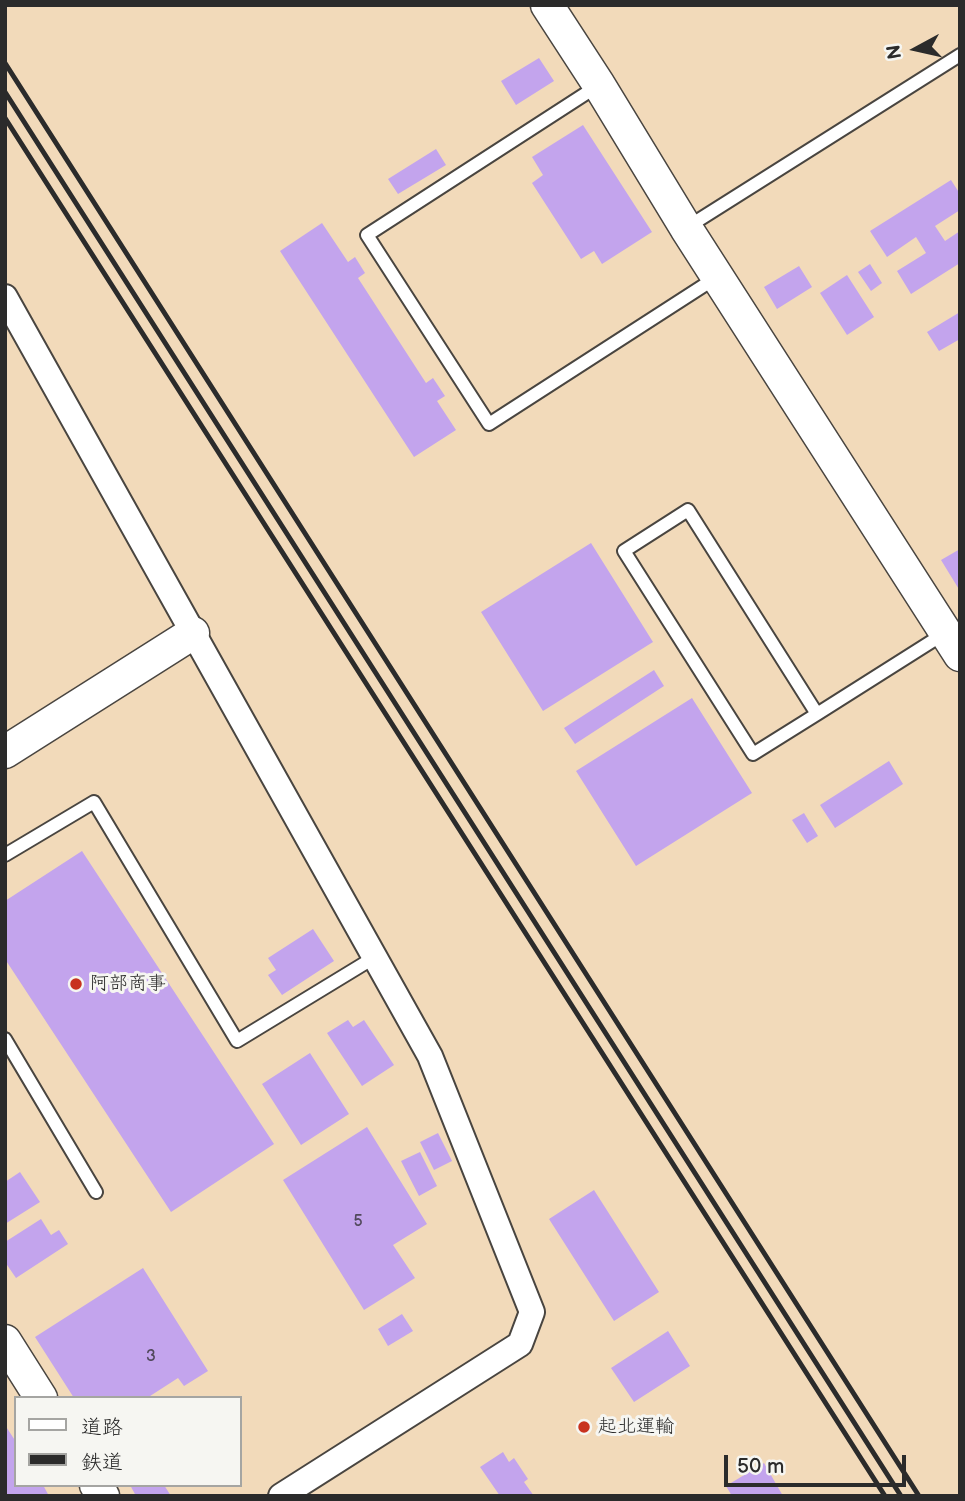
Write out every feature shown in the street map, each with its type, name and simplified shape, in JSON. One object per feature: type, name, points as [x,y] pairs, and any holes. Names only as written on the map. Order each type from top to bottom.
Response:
[{"type":"street","points":[[547,5],[599,85],[685,228],[955,637]]},
{"type":"street","points":[[5,297],[430,1056],[532,1312],[520,1344],[281,1496]]},
{"type":"street","points":[[5,752],[193,633]]},
{"type":"street","points":[[5,1341],[40,1396]]},
{"type":"lane","points":[[685,228],[960,55]]},
{"type":"lane","points":[[599,85],[367,235],[489,424],[718,277]]},
{"type":"lane","points":[[817,714],[688,510],[624,551],[753,754],[817,714],[955,637]]},
{"type":"lane","points":[[5,855],[94,802],[237,1041],[375,957]]},
{"type":"lane","points":[[5,1039],[96,1192]]},
{"type":"building","points":[[539,58],[554,81],[516,105],[501,81]]},
{"type":"building","points":[[583,125],[652,232],[602,264],[594,251],[581,259],[532,183],[543,175],[532,157]]},
{"type":"building","points":[[436,149],[446,165],[398,194],[388,179]]},
{"type":"building","points":[[951,180],[960,194],[960,210],[935,226],[945,241],[960,231],[960,263],[911,294],[897,271],[926,253],[916,237],[887,257],[870,231]]},
{"type":"building","points":[[322,223],[348,262],[355,257],[365,273],[358,278],[426,383],[433,378],[445,396],[437,401],[456,430],[414,457],[280,251]]},
{"type":"building","points":[[870,264],[882,283],[871,291],[858,272]]},
{"type":"building","points":[[799,266],[812,287],[777,309],[764,287]]},
{"type":"building","points":[[847,275],[874,317],[847,335],[820,293]]},
{"type":"building","points":[[960,312],[960,339],[939,351],[927,332]]},
{"type":"building","points":[[591,543],[653,642],[543,711],[481,612]]},
{"type":"building","points":[[960,549],[960,591],[941,560]]},
{"type":"building","points":[[654,670],[664,686],[575,744],[564,728]]},
{"type":"building","points":[[692,698],[752,793],[636,866],[576,771]]},
{"type":"building","points":[[889,761],[903,784],[835,828],[820,805]]},
{"type":"building","points":[[804,813],[818,836],[807,843],[792,820]]},
{"type":"building","points":[[82,851],[274,1144],[171,1212],[5,959],[5,901]]},
{"type":"building","points":[[313,929],[334,961],[282,995],[268,975],[276,970],[268,958]]},
{"type":"building","points":[[348,1020],[353,1027],[364,1020],[394,1065],[362,1086],[327,1033]]},
{"type":"building","points":[[310,1053],[349,1114],[301,1145],[262,1084]]},
{"type":"building","points":[[367,1127],[427,1224],[393,1245],[415,1278],[364,1310],[283,1180]]},
{"type":"building","points":[[438,1133],[452,1161],[434,1170],[420,1142]]},
{"type":"building","points":[[420,1152],[437,1186],[419,1196],[401,1161]]},
{"type":"building","points":[[20,1172],[40,1202],[5,1224],[5,1182]]},
{"type":"building","points":[[594,1190],[659,1292],[614,1321],[549,1219]]},
{"type":"building","points":[[41,1219],[51,1235],[59,1230],[68,1244],[16,1278],[5,1262],[5,1242]]},
{"type":"building","points":[[143,1268],[208,1371],[184,1386],[178,1378],[150,1396],[73,1396],[35,1337]]},
{"type":"building","points":[[402,1314],[413,1331],[388,1346],[378,1329]]},
{"type":"building","points":[[668,1331],[690,1366],[634,1402],[611,1368]]},
{"type":"building","points":[[5,1425],[14,1439],[14,1487],[44,1487],[49,1496],[5,1496]]},
{"type":"building","points":[[503,1452],[509,1462],[514,1458],[528,1479],[524,1482],[534,1496],[500,1496],[480,1467]]},
{"type":"building","points":[[764,1463],[783,1496],[732,1496],[726,1486]]},
{"type":"building","points":[[131,1487],[165,1487],[171,1496],[136,1496]]},
{"type":"railway","points":[[5,63],[919,1496]]},
{"type":"railway","points":[[5,92],[901,1496]]},
{"type":"railway","points":[[5,118],[885,1496]]},
{"type":"place","name":"阿部商事","points":[[76,984]]},
{"type":"place","name":"起北運輸","points":[[584,1427]]}]
